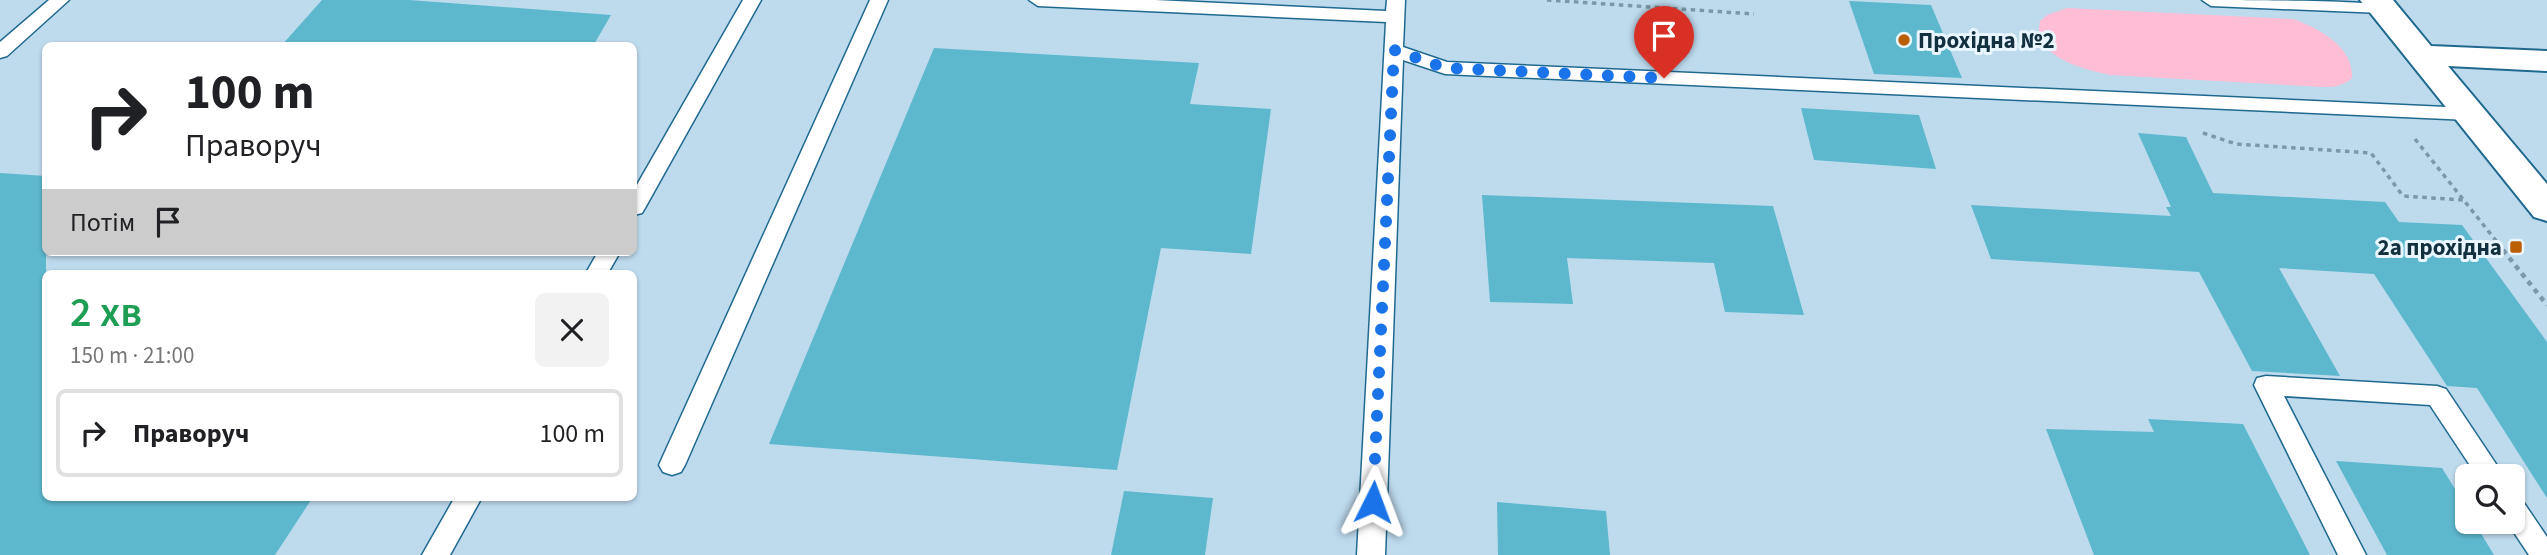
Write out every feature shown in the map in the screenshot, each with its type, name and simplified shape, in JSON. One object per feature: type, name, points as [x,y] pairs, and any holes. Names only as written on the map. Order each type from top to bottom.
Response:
[{"type":"street","points":[[2379,4],[2547,208]]},
{"type":"street","points":[[2419,55],[2547,61]]},
{"type":"lane","points":[[0,52],[60,0]]},
{"type":"lane","points":[[637,203],[752,0]]},
{"type":"lane","points":[[672,465],[879,0]]},
{"type":"lane","points":[[1038,0],[1396,9],[1371,555]]},
{"type":"lane","points":[[2211,0],[2379,4]]},
{"type":"lane","points":[[1394,50],[1445,68],[2469,114]]},
{"type":"lane","points":[[2352,555],[2266,385],[2437,396],[2483,464]]},
{"type":"lane","points":[[436,555],[467,501]]},
{"type":"lane","points":[[2525,527],[2544,555]]},
{"type":"path","points":[[1547,0],[1754,14]]},
{"type":"path","points":[[2393,111],[2547,305]]},
{"type":"path","points":[[2201,132],[2236,144],[2371,153],[2403,197],[2463,200]]},
{"type":"shaded area","points":[[0,0],[2547,0],[2547,555],[0,555]]},
{"type":"shaded area","points":[[2067,8],[2293,19],[2324,33],[2341,48],[2351,67],[2352,78],[2336,86],[2324,87],[2100,73],[2060,58],[2051,52],[2038,35],[2040,21],[2047,15]]},
{"type":"building","points":[[322,0],[409,0],[611,15],[595,42],[285,42]]},
{"type":"building","name":"Прохідна №2","points":[[1849,1],[1931,5],[1962,78],[1874,74]]},
{"type":"building","points":[[934,48],[1199,63],[1190,104],[1271,109],[1251,254],[1161,248],[1117,470],[769,444]]},
{"type":"building","points":[[1801,108],[1919,115],[1936,169],[1814,160]]},
{"type":"building","points":[[2138,133],[2186,137],[2213,193],[2385,202],[2399,222],[2462,225],[2547,342],[2547,498],[2477,388],[2447,386],[2374,274],[2279,268],[2340,376],[2252,371],[2199,272],[1991,259],[1971,205],[2171,216],[2166,207],[2171,207]]},
{"type":"building","points":[[0,173],[42,176],[42,256],[46,256],[46,270],[42,270],[42,501],[310,501],[275,555],[0,555]]},
{"type":"building","points":[[1482,195],[1773,206],[1804,315],[1725,312],[1714,263],[1567,258],[1573,304],[1490,302]]},
{"type":"building","points":[[2148,419],[2243,424],[2310,555],[2094,555],[2046,429],[2154,432]]},
{"type":"building","points":[[2336,461],[2442,468],[2455,489],[2455,534],[2481,534],[2494,555],[2387,555]]},
{"type":"building","points":[[1124,491],[1213,498],[1205,555],[1111,555]]},
{"type":"building","points":[[1497,502],[1606,511],[1610,555],[1498,555]]},
{"type":"place","name":"Прохідна №2","points":[[1904,40]]},
{"type":"place","name":"2а прохідна","points":[[2516,247]]},
{"type":"route","points":[[1373,502],[1394,50],[1445,68],[1664,78]]}]
